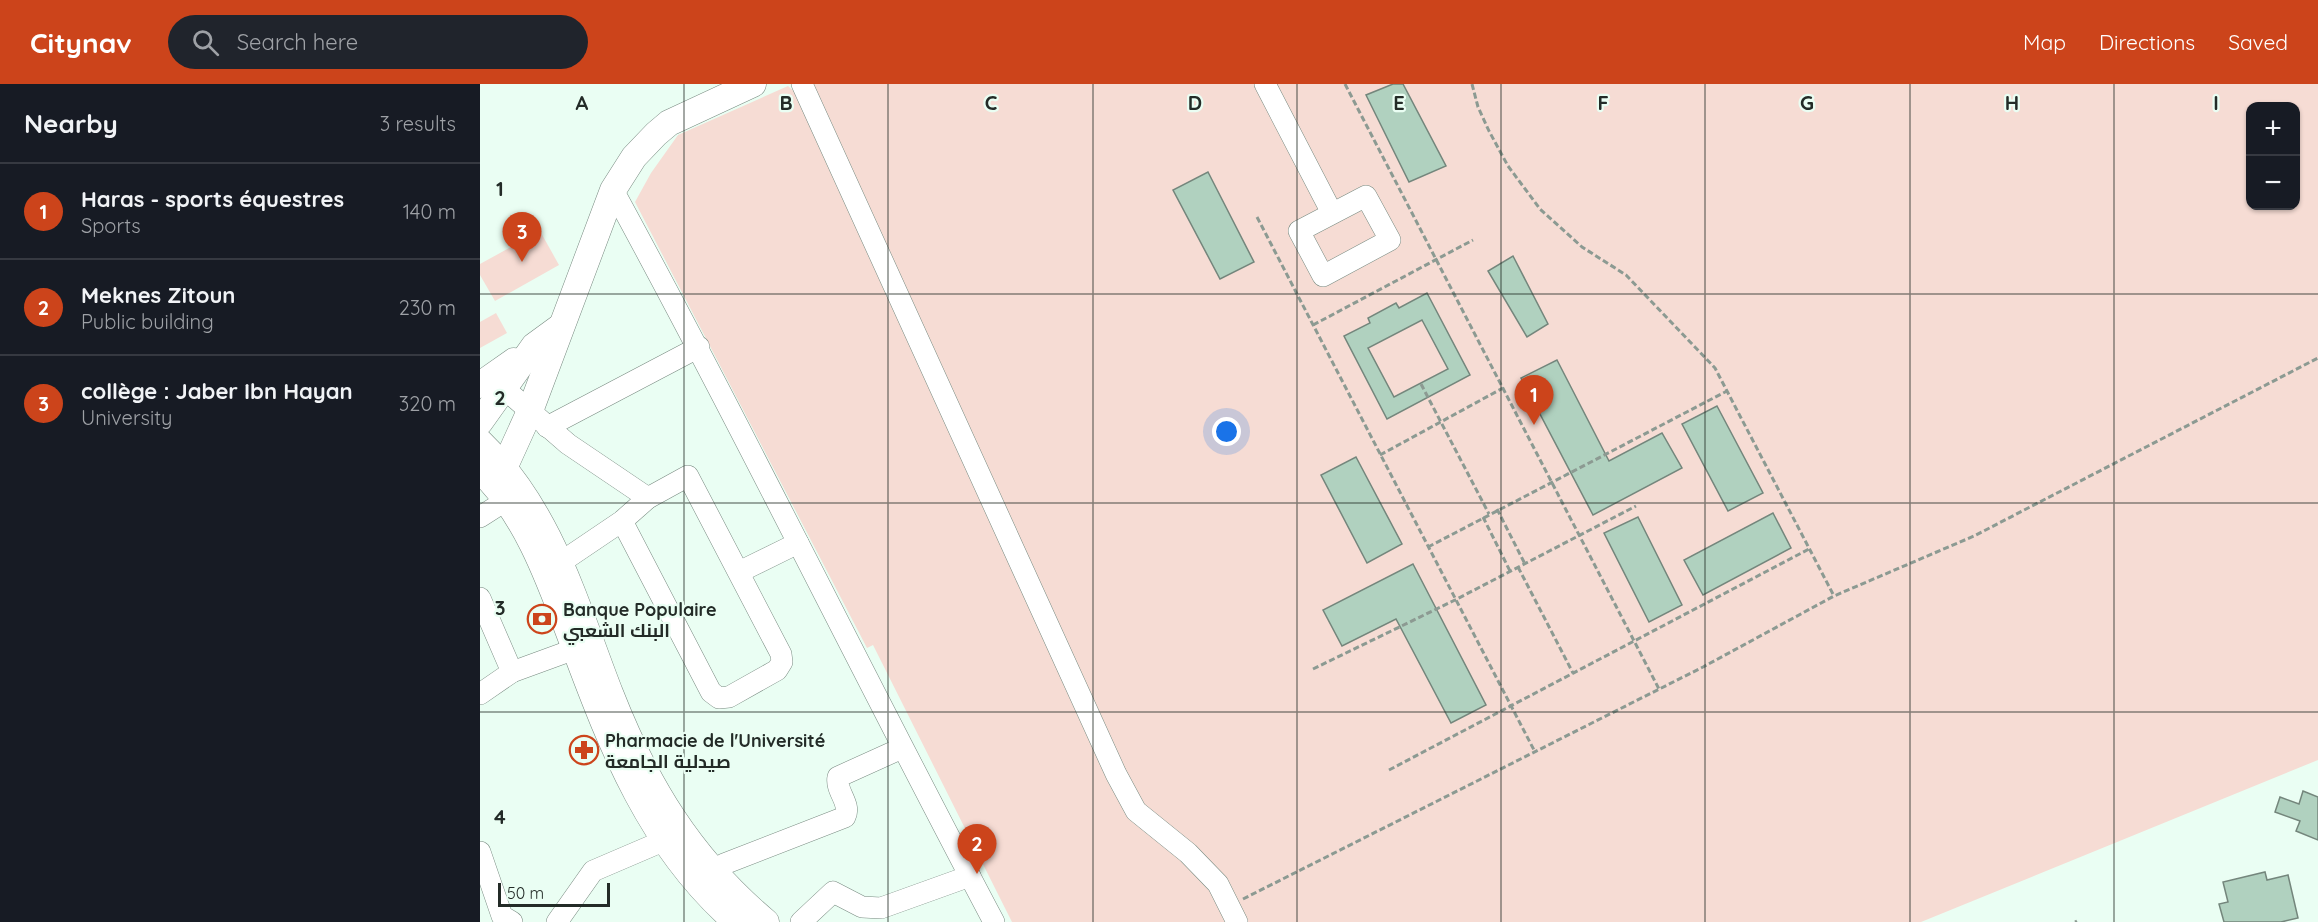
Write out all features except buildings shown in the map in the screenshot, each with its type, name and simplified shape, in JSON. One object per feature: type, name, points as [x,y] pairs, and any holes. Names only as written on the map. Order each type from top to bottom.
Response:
[{"type":"main road","points":[[495,480],[538,419],[560,327],[614,190],[634,157],[669,123],[753,84]]},
{"type":"main road","points":[[480,422],[492,384],[534,346],[560,327]]},
{"type":"main road","points":[[480,442],[495,480],[554,568],[634,750],[684,836],[717,878],[766,922]]},
{"type":"main road","points":[[495,480],[538,516],[575,649],[620,763],[663,841],[717,913],[735,922]]},
{"type":"street","points":[[802,84],[1131,802],[1144,819],[1203,866],[1234,914]]},
{"type":"street","points":[[1265,84],[1332,213]]},
{"type":"street","points":[[614,190],[699,347],[902,748],[994,922]]},
{"type":"street","points":[[538,419],[699,347]]},
{"type":"street","points":[[492,384],[589,460],[648,498]]},
{"type":"street","points":[[554,568],[622,521],[648,498],[688,476],[781,654],[782,662],[777,670],[729,697],[718,698],[711,692],[622,521]]},
{"type":"street","points":[[480,517],[495,480]]},
{"type":"street","points":[[739,572],[798,543]]},
{"type":"street","points":[[480,598],[512,672]]},
{"type":"street","points":[[480,694],[512,672],[575,649]]},
{"type":"street","points":[[717,913],[719,868],[724,864],[844,817],[847,808],[837,783],[838,777],[902,748]]},
{"type":"street","points":[[557,922],[593,871],[663,841]]},
{"type":"street","points":[[480,852],[502,916],[512,922]]},
{"type":"street","points":[[801,922],[832,892],[862,907],[881,908],[970,876]]},
{"type":"path","points":[[1345,84],[1659,688]]},
{"type":"path","points":[[1472,84],[1478,107],[1508,166],[1540,209],[1582,247],[1626,275],[1715,368],[1834,596]]},
{"type":"path","points":[[1257,217],[1534,750]]},
{"type":"path","points":[[1313,325],[1473,240]]},
{"type":"path","points":[[1234,914],[1534,750],[1659,688],[1834,596],[1974,536],[2318,358]]},
{"type":"path","points":[[1421,384],[1489,514]]},
{"type":"path","points":[[1380,455],[1503,388]]},
{"type":"path","points":[[1428,547],[1727,391]]},
{"type":"path","points":[[1313,669],[1455,600],[1636,506]]},
{"type":"path","points":[[1497,510],[1525,564]]},
{"type":"path","points":[[1483,518],[1510,571]]},
{"type":"path","points":[[1389,770],[1809,549]]},
{"type":"path","points":[[1518,567],[1573,673]]},
{"type":"shaded area","points":[[813,84],[2318,84],[2318,760],[1921,922],[1012,922],[873,645],[867,648],[635,202],[651,173],[678,135],[788,86],[800,97]]},
{"type":"shaded area","points":[[540,231],[559,265],[495,301],[480,275],[480,264]]},
{"type":"shaded area","points":[[496,313],[507,333],[480,348],[480,322]]},
{"type":"place","name":"collège : Jaber Ibn Hayan","points":[[522,262]]},
{"type":"place","name":"Haras - sports équestres","points":[[1534,425]]},
{"type":"place","name":"Banque Populaire البنك الشعبي","points":[[542,619]]},
{"type":"place","name":"Pharmacie de l'Université صيدلية الجامعة","points":[[584,750]]},
{"type":"place","name":"Meknes Zitoun","points":[[977,874]]}]
